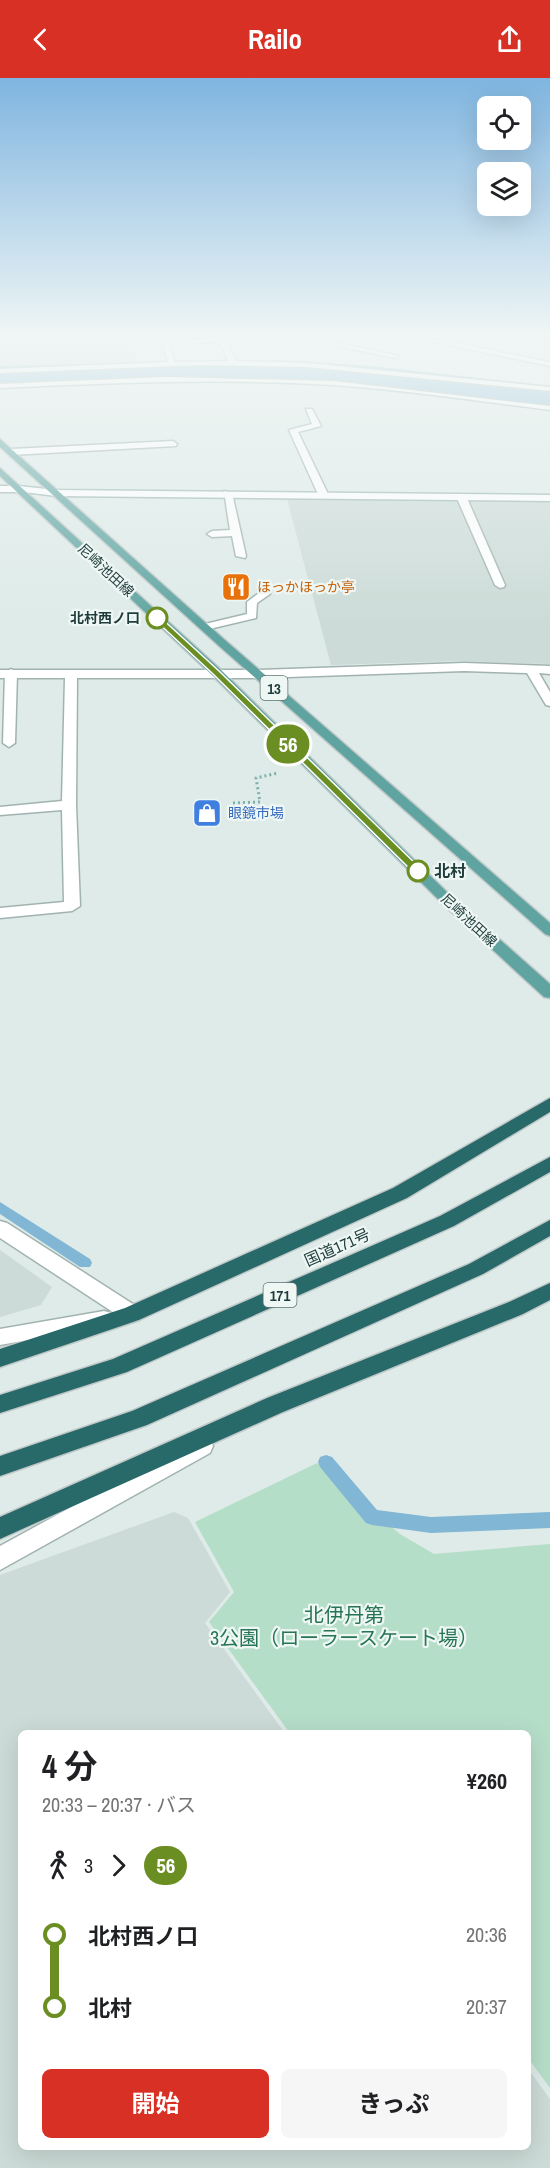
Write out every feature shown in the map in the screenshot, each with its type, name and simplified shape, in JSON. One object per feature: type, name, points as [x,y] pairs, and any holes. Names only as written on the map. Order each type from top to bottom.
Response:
[{"type":"highway","points":[[0,1358],[132,1314],[400,1193],[550,1104]]},
{"type":"highway","name":"国道171号","points":[[0,1404],[119,1366],[447,1221],[550,1164]]},
{"type":"highway","points":[[0,1466],[139,1418],[476,1269],[550,1227]]},
{"type":"highway","points":[[0,1528],[275,1406],[516,1308],[550,1291]]},
{"type":"main road","name":"尼崎池田線","points":[[0,442],[204,627],[550,931]]},
{"type":"main road","name":"尼崎池田線","points":[[0,471],[216,672],[449,902],[550,993]]},
{"type":"street","points":[[293,431],[323,494]]},
{"type":"street","points":[[11,452],[157,442],[173,444]]},
{"type":"street","points":[[0,489],[56,493],[550,498]]},
{"type":"street","points":[[227,493],[241,556]]},
{"type":"street","points":[[461,496],[500,585]]},
{"type":"street","points":[[212,534],[236,533]]},
{"type":"street","points":[[204,627],[252,616],[252,602],[265,594],[263,589]]},
{"type":"street","points":[[9,743],[5,673],[216,672],[259,674],[464,667],[550,670]]},
{"type":"street","points":[[531,669],[550,702]]},
{"type":"street","points":[[0,913],[72,906],[69,805],[71,673]]},
{"type":"street","points":[[0,811],[69,805]]},
{"type":"street","points":[[0,1228],[132,1314]]},
{"type":"street","points":[[0,1337],[132,1314]]},
{"type":"street","points":[[0,1559],[275,1406]]},
{"type":"path","points":[[233,803],[260,802],[256,778],[281,772]]},
{"type":"shaded area","points":[[287,499],[550,501],[550,664],[457,661],[331,665]]},
{"type":"shaded area","points":[[0,1250],[52,1287],[41,1305],[0,1317]]},
{"type":"shaded area","points":[[174,1512],[188,1518],[230,1592],[205,1623],[283,1730],[18,1730],[18,2150],[531,2150],[531,2073],[550,2099],[550,2168],[0,2168],[0,1575]]},
{"type":"green space","name":"北伊丹第 3公園（ローラースケート場）","points":[[317,1463],[400,1534],[434,1554],[550,1544],[550,2088],[531,2062],[531,1730],[288,1730],[209,1622],[234,1592],[195,1522]]},
{"type":"waterway","points":[[0,1207],[85,1263]]},
{"type":"waterway","points":[[326,1462],[372,1517],[431,1525],[550,1520]]},
{"type":"bus line","name":"56","points":[[157,618],[216,672],[418,871]]},
{"type":"place","name":"ほっかほっか亭","points":[[236,587]]},
{"type":"place","name":"北村西ノ口","points":[[157,618]]},
{"type":"place","name":"眼鏡市場","points":[[207,813]]},
{"type":"place","name":"北村","points":[[418,871]]}]
